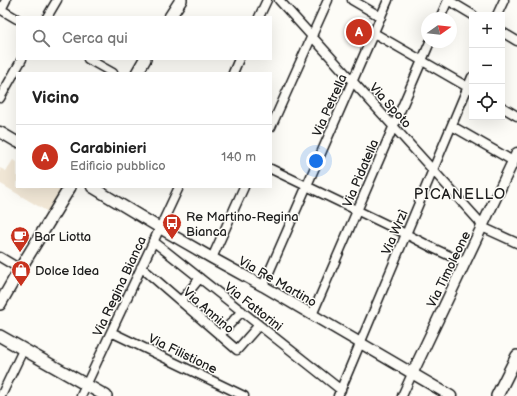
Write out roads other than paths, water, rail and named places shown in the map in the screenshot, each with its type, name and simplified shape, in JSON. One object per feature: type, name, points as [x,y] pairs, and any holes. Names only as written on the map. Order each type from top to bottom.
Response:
[{"type":"main road","points":[[171,16],[180,0]]},
{"type":"main road","points":[[138,72],[144,60]]},
{"type":"main road","points":[[0,304],[69,188]]},
{"type":"main road","points":[[0,336],[106,396]]},
{"type":"main road","points":[[497,396],[517,356]]},
{"type":"street","points":[[6,0],[0,10],[16,18]]},
{"type":"street","points":[[48,16],[57,0]]},
{"type":"street","points":[[259,16],[267,0]]},
{"type":"street","name":"Via Spoto","points":[[279,0],[353,80],[479,221],[482,227]]},
{"type":"street","points":[[272,125],[328,0]]},
{"type":"street","points":[[352,0],[381,17]]},
{"type":"street","name":"Via Petrella","points":[[263,286],[388,0]]},
{"type":"street","points":[[443,12],[448,0],[469,13]]},
{"type":"street","points":[[498,12],[504,0]]},
{"type":"street","points":[[374,33],[469,88]]},
{"type":"street","points":[[505,34],[517,41]]},
{"type":"street","name":"Via Pidatella","points":[[312,315],[427,48]]},
{"type":"street","points":[[0,98],[21,60]]},
{"type":"street","points":[[90,60],[111,72]]},
{"type":"street","points":[[233,72],[239,60]]},
{"type":"street","name":"Via Wrzì","points":[[339,393],[433,170],[469,91]]},
{"type":"street","points":[[505,109],[517,116]]},
{"type":"street","points":[[452,126],[515,157]]},
{"type":"street","points":[[0,132],[16,141]]},
{"type":"street","name":"Via Timoleone","points":[[402,396],[515,157]]},
{"type":"street","points":[[272,169],[465,263]]},
{"type":"street","name":"Via Re Martino","points":[[94,188],[159,228],[263,286],[451,396]]},
{"type":"street","name":"Via Regina Bianca","points":[[81,396],[179,188]]},
{"type":"street","points":[[212,258],[244,188]]},
{"type":"street","points":[[482,227],[517,243]]},
{"type":"street","name":"Via Fattorini","points":[[153,241],[242,311],[339,393]]},
{"type":"street","points":[[0,257],[20,269]]},
{"type":"street","name":"Via Annino","points":[[141,267],[237,350],[259,325]]},
{"type":"street","points":[[180,301],[200,278]]},
{"type":"street","points":[[220,335],[242,311]]},
{"type":"street","name":"Via Filistione","points":[[111,332],[242,396]]},
{"type":"street","points":[[1,396],[23,350]]},
{"type":"place","name":"Carabinieri","points":[[359,32]]},
{"type":"place","name":"Re Martino-Regina Bianca","points":[[172,240]]},
{"type":"place","name":"Bar Liotta","points":[[20,253]]},
{"type":"place","name":"Dolce Idea","points":[[21,287]]},
{"type":"district","name":"PICANELLO","points":[[460,194]]}]
